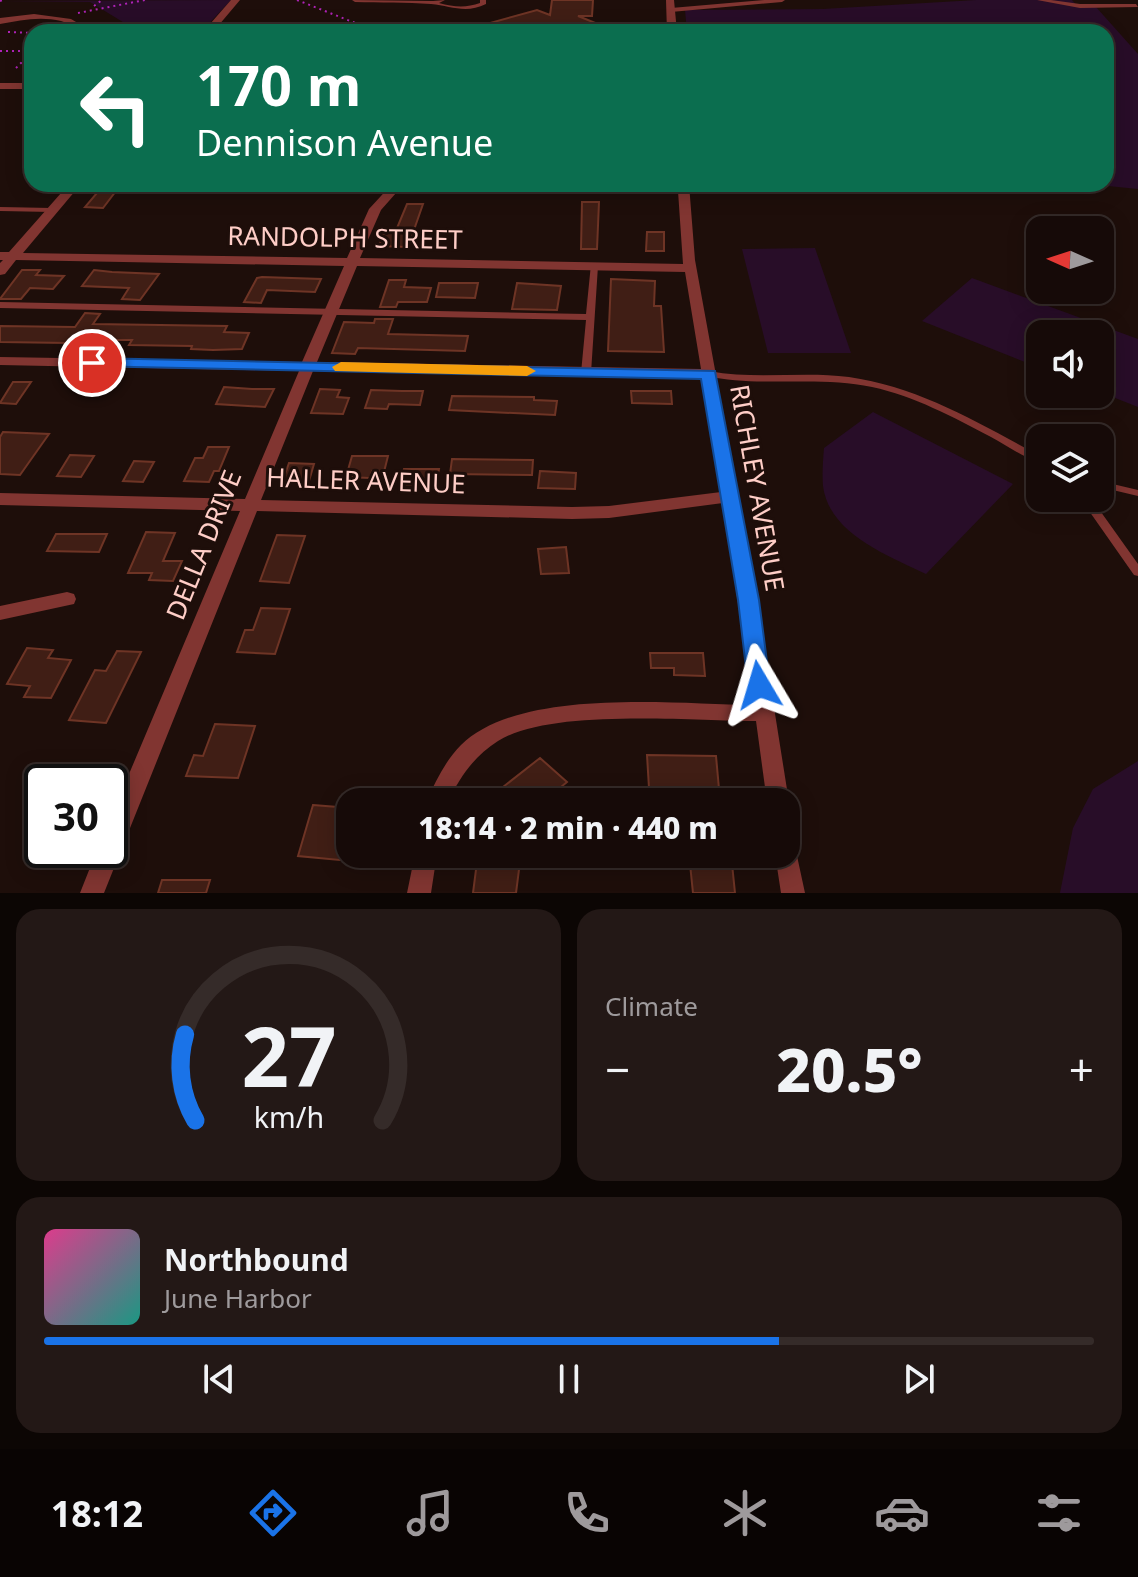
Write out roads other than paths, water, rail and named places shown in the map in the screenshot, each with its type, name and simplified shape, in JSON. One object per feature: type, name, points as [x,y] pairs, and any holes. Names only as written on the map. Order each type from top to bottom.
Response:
[{"type":"street","points":[[215,24],[236,0]]},
{"type":"street","points":[[0,21],[37,16],[63,18],[74,24]]},
{"type":"street","points":[[2,88],[24,87]]},
{"type":"street","points":[[0,271],[7,256],[68,192]]},
{"type":"street","name":"DELLA DRIVE","points":[[128,802],[330,313],[375,209],[389,192]]},
{"type":"street","name":"RICHLEY AVENUE","points":[[684,192],[690,268],[776,788]]},
{"type":"street","name":"RANDOLPH STREET","points":[[7,256],[690,268]]},
{"type":"street","points":[[0,361],[709,374]]},
{"type":"street","name":"HALLER AVENUE","points":[[0,499],[591,513],[730,496]]},
{"type":"street","points":[[0,613],[67,599]]},
{"type":"street","points":[[443,788],[451,771],[472,748],[497,730],[527,718],[572,712],[764,713]]},
{"type":"street","name":"DELLA DRIVE","points":[[92,893],[101,868]]},
{"type":"street","points":[[419,893],[423,868]]},
{"type":"street","points":[[789,868],[793,893]]},
{"type":"lane","points":[[355,0],[434,3],[471,9],[483,4],[483,0]]},
{"type":"lane","points":[[434,3],[442,0]]},
{"type":"lane","points":[[670,5],[782,0]]},
{"type":"lane","points":[[1040,0],[1135,4]]},
{"type":"lane","points":[[0,209],[52,210]]},
{"type":"lane","points":[[586,373],[594,266]]},
{"type":"lane","points":[[0,305],[590,317]]},
{"type":"lane","points":[[709,374],[733,380],[845,380],[871,384],[940,407],[1026,453]]},
{"type":"lane","points":[[1114,487],[1138,493]]},
{"type":"lane","points":[[1095,512],[1138,572]]}]
